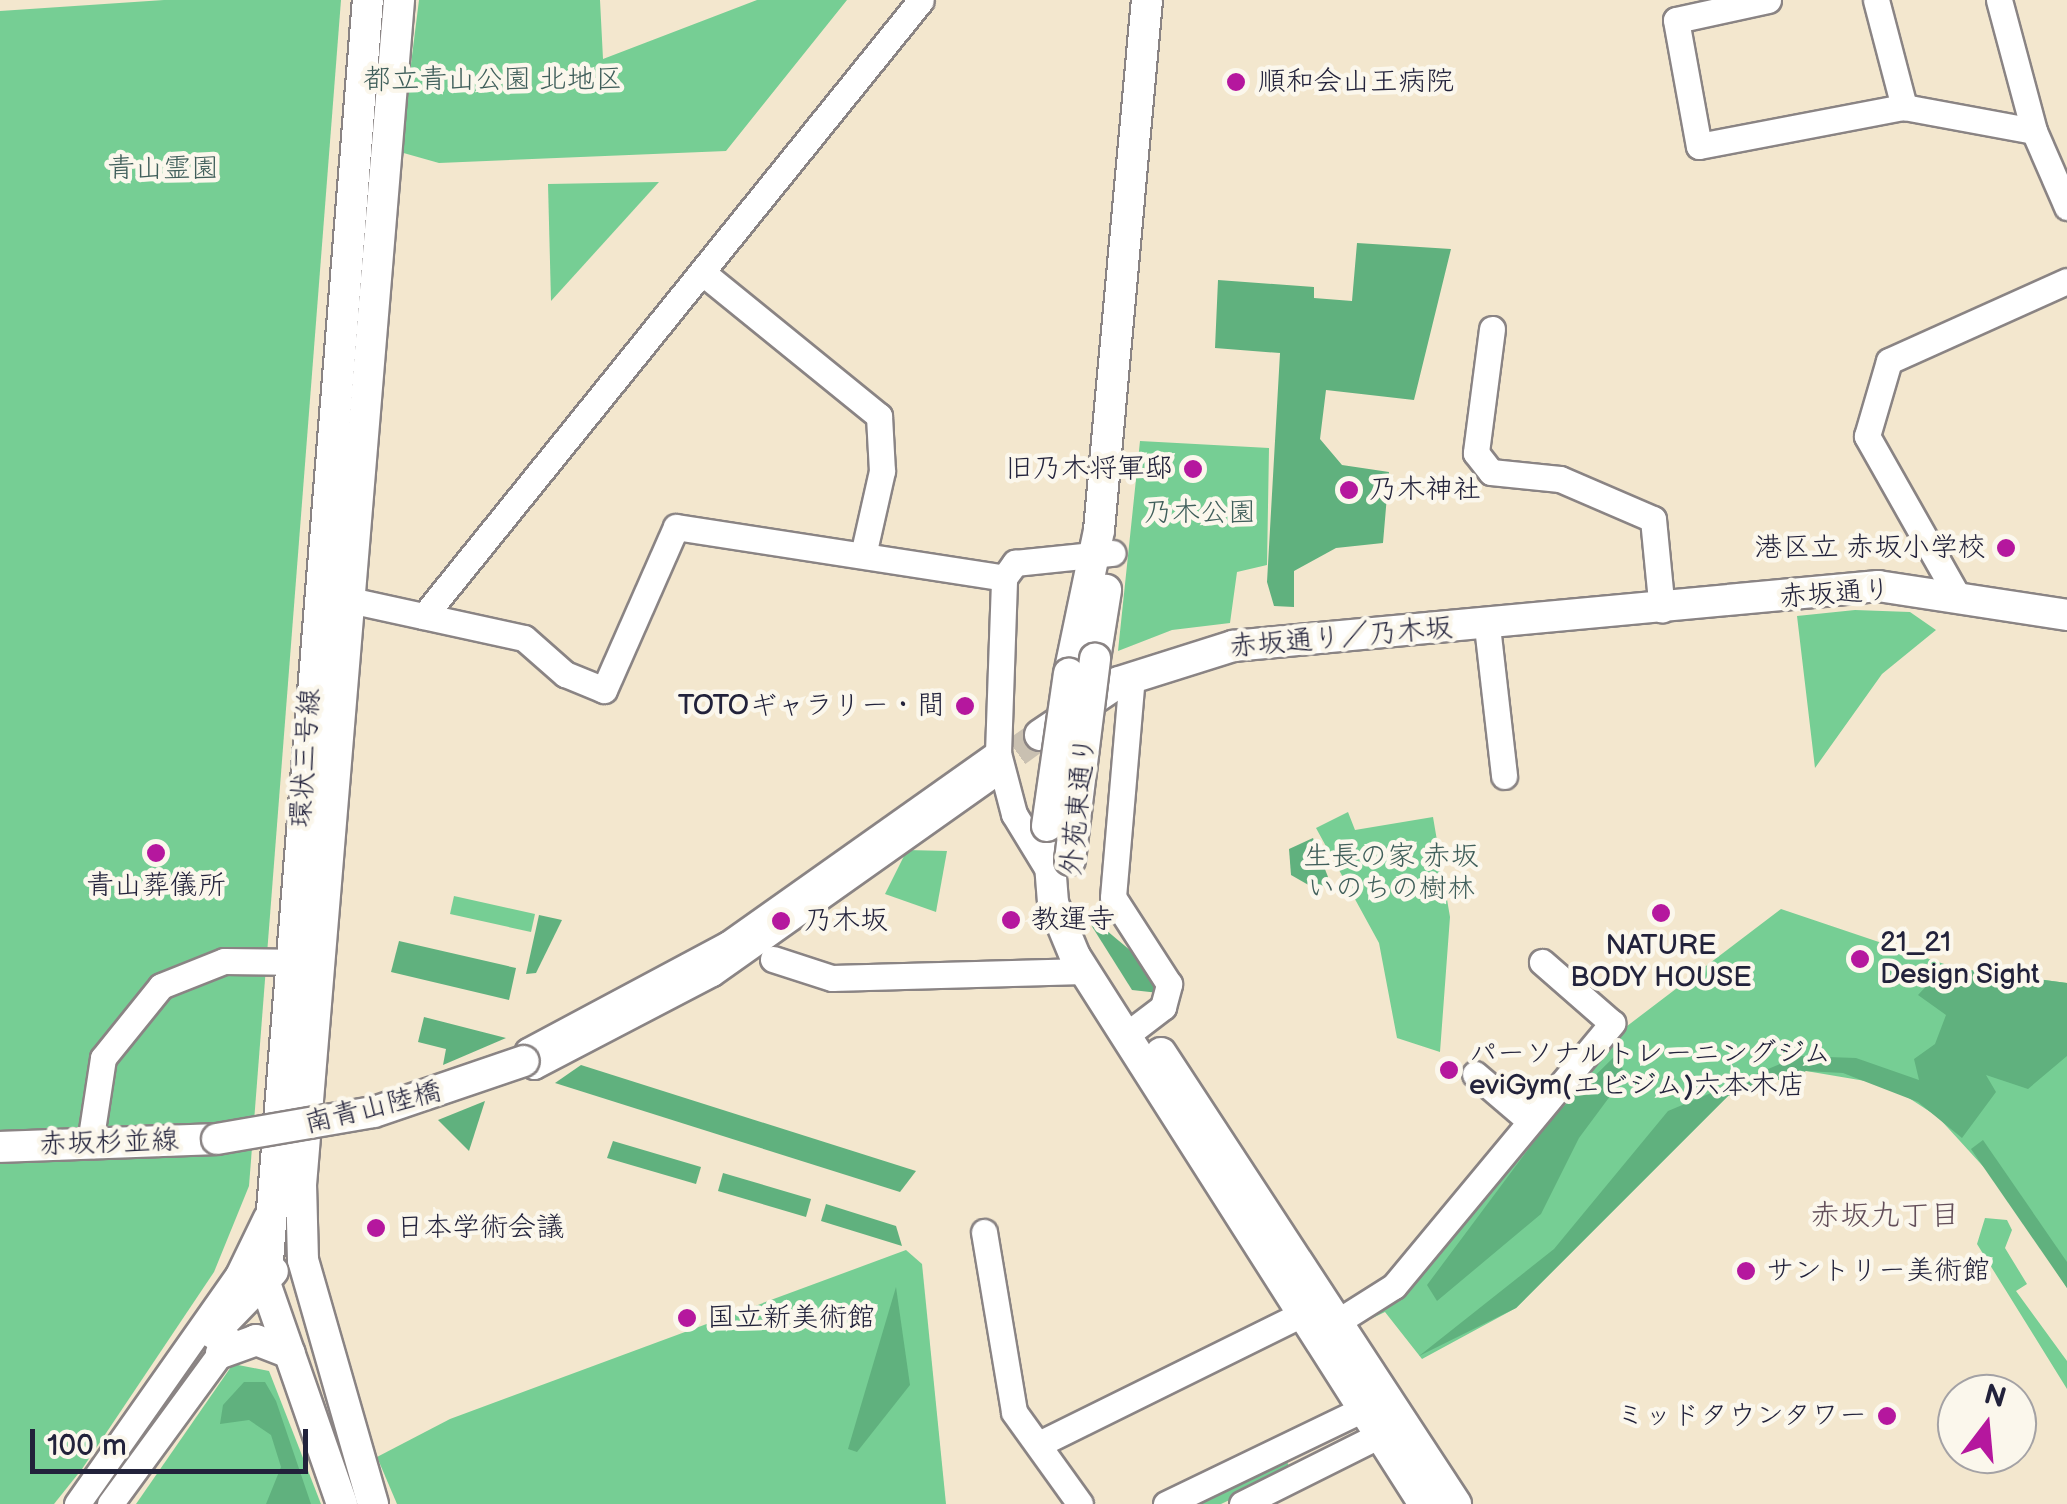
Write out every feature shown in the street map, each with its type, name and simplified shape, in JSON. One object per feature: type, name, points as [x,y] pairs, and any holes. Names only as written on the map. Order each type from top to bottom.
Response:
[{"type":"main road","name":"環状三号線","points":[[368,0],[313,650],[307,1092],[300,1226],[323,1339],[373,1504]]},
{"type":"main road","name":"環状三号線","points":[[342,1504],[266,1286],[268,1208],[307,962],[345,599],[399,0]]},
{"type":"main road","name":"外苑東通り","points":[[1104,553],[1147,0]]},
{"type":"main road","name":"外苑東通り","points":[[1162,0],[1104,553],[1048,826],[1079,921],[1133,1030],[1304,1314],[1378,1413],[1456,1504]]},
{"type":"main road","name":"赤坂通り","points":[[1662,610],[1878,586],[2067,615]]},
{"type":"main road","name":"赤坂通り／乃木坂","points":[[1040,736],[1132,676],[1233,646],[1662,610]]},
{"type":"main road","name":"外苑東通り","points":[[1082,666],[1058,864],[1056,915],[1084,972],[1133,1030],[1337,1322],[1424,1504]]},
{"type":"main road","name":"南青山陸橋","points":[[217,1138],[374,1112],[524,1061]]},
{"type":"main road","points":[[217,1343],[266,1286],[307,1092]]},
{"type":"main road","name":"赤坂杉並線","points":[[0,1147],[217,1138]]},
{"type":"main road","points":[[266,1286],[304,1311],[323,1339]]},
{"type":"main road","points":[[217,1343],[256,1340],[290,1353]]},
{"type":"street","points":[[424,616],[921,0]]},
{"type":"street","points":[[1768,0],[1714,5],[1676,20],[1699,146],[1904,107],[2034,131]]},
{"type":"street","points":[[1876,0],[1904,107]]},
{"type":"street","points":[[2000,0],[2034,131],[2064,191]]},
{"type":"street","points":[[703,274],[879,416],[882,472],[863,555]]},
{"type":"street","points":[[1958,597],[1867,436],[1889,361],[2067,281]]},
{"type":"street","points":[[1492,329],[1476,453],[1491,472],[1560,479],[1653,519],[1662,610]]},
{"type":"street","points":[[313,650],[345,599],[524,638],[565,674],[604,690],[676,527],[1004,578]]},
{"type":"street","points":[[1058,864],[1014,814],[1000,761],[1004,578],[1015,564],[1104,553]]},
{"type":"street","points":[[1487,626],[1504,776]]},
{"type":"street","points":[[1132,676],[1113,896],[1169,984],[1162,1007],[1133,1030]]},
{"type":"street","points":[[1000,761],[712,973],[534,1066],[528,1050],[728,944],[1000,761]]},
{"type":"street","points":[[773,959],[832,978],[1084,972]]},
{"type":"street","points":[[90,1144],[103,1058],[161,986],[224,961],[307,962]]},
{"type":"street","points":[[1039,1444],[1304,1314],[1337,1322],[1394,1286],[1612,1024],[1542,962]]},
{"type":"street","points":[[1475,1074],[1530,1120]]},
{"type":"street","points":[[121,1449],[238,1275],[268,1208]]},
{"type":"street","points":[[984,1232],[1014,1412],[1080,1504]]},
{"type":"street","points":[[77,1504],[217,1343]]},
{"type":"street","points":[[110,1504],[217,1343]]},
{"type":"street","points":[[1166,1504],[1378,1413]]},
{"type":"street","points":[[1242,1504],[1378,1413]]},
{"type":"street","points":[[352,1427],[389,1504]]},
{"type":"green space","name":"青山霊園","points":[[164,0],[341,0],[249,1186],[214,1272],[82,1469],[54,1504],[0,1504],[0,11]]},
{"type":"green space","name":"都立青山公園 北地区","points":[[419,0],[600,0],[603,59],[757,0],[847,0],[726,151],[439,163],[400,152]]},
{"type":"green space","points":[[659,182],[551,301],[548,184]]},
{"type":"green space","name":"乃木神社","points":[[1357,243],[1451,249],[1414,400],[1326,390],[1320,439],[1342,465],[1389,472],[1383,543],[1336,548],[1294,571],[1294,607],[1274,606],[1267,582],[1280,353],[1215,348],[1218,280],[1314,287],[1314,298],[1352,301]]},
{"type":"green space","name":"乃木公園","points":[[1140,441],[1269,448],[1267,565],[1237,572],[1230,623],[1172,630],[1118,651]]},
{"type":"green space","points":[[1855,610],[1910,612],[1936,630],[1882,674],[1815,768],[1797,616]]},
{"type":"green space","name":"生長の家 赤坂 いのちの樹林","points":[[1348,812],[1355,830],[1433,817],[1450,917],[1440,1052],[1397,1038],[1379,943],[1316,828]]},
{"type":"green space","points":[[1313,838],[1328,877],[1319,891],[1291,875],[1289,849]]},
{"type":"green space","points":[[907,850],[947,851],[936,912],[885,894]]},
{"type":"green space","points":[[454,896],[535,914],[531,932],[450,914]]},
{"type":"green space","points":[[1081,909],[1156,972],[1159,993],[1132,990]]},
{"type":"green space","points":[[1781,909],[1956,968],[2067,983],[2067,1288],[2001,1186],[1938,1117],[1889,1085],[1806,1071],[1728,1096],[1516,1308],[1422,1359],[1385,1312],[1362,1323],[1355,1314],[1610,1039]]},
{"type":"green space","points":[[539,915],[562,920],[536,973],[526,974]]},
{"type":"green space","points":[[399,941],[516,968],[509,1000],[391,972]]},
{"type":"green space","points":[[1944,967],[2067,983],[2067,1056],[2028,1089],[1986,1075],[1996,1092],[1962,1138],[1918,1102],[1843,1073],[1806,1071],[1728,1096],[1516,1308],[1419,1356],[1554,1249],[1668,1111],[1799,1056],[1856,1058],[1919,1080],[1914,1059],[1935,1044],[1946,1015],[1918,995]]},
{"type":"green space","points":[[424,1017],[506,1038],[443,1065],[446,1049],[418,1042]]},
{"type":"green space","points":[[1617,1054],[1625,1076],[1579,1138],[1541,1214],[1437,1301],[1427,1285],[1550,1120]]},
{"type":"green space","points":[[581,1065],[916,1171],[900,1192],[555,1083]]},
{"type":"green space","points":[[485,1101],[469,1151],[438,1120]]},
{"type":"green space","points":[[1983,1140],[2067,1262],[2067,1288],[1971,1149]]},
{"type":"green space","points":[[613,1141],[701,1167],[696,1184],[607,1158]]},
{"type":"green space","points":[[723,1173],[811,1199],[806,1217],[718,1191]]},
{"type":"green space","points":[[826,1204],[896,1226],[902,1246],[821,1221]]},
{"type":"green space","points":[[1985,1218],[2007,1220],[2012,1230],[2005,1248],[2027,1284],[2016,1291],[2067,1361],[2067,1389],[1977,1244]]},
{"type":"green space","points":[[906,1250],[922,1264],[946,1504],[397,1504],[377,1457],[450,1419]]},
{"type":"green space","points":[[896,1287],[910,1385],[857,1452],[848,1449]]},
{"type":"green space","points":[[233,1364],[269,1371],[321,1504],[136,1504]]},
{"type":"green space","points":[[244,1382],[265,1382],[276,1401],[311,1504],[266,1504],[281,1467],[271,1435],[249,1420],[220,1424],[223,1405]]},
{"type":"green space","points":[[1285,1457],[1291,1471],[1221,1504],[1187,1504]]},
{"type":"tunnel","points":[[980,778],[1040,735]]},
{"type":"place","name":"順和会山王病院","points":[[1236,82]]},
{"type":"place","name":"旧乃木将軍邸","points":[[1193,469]]},
{"type":"place","name":"乃木神社","points":[[1349,490]]},
{"type":"place","name":"港区立 赤坂小学校","points":[[2006,548]]},
{"type":"place","name":"TOTOギャラリー・間","points":[[965,706]]},
{"type":"place","name":"青山葬儀所","points":[[156,853]]},
{"type":"place","name":"NATURE BODY HOUSE","points":[[1661,913]]},
{"type":"place","name":"教運寺","points":[[1011,920]]},
{"type":"place","name":"乃木坂","points":[[781,921]]},
{"type":"place","name":"21_21 Design Sight","points":[[1860,959]]},
{"type":"place","name":"パーソナルトレーニングジム eviGym(エビジム)六本木店","points":[[1449,1070]]},
{"type":"place","name":"日本学術会議","points":[[376,1228]]},
{"type":"place","name":"サントリー美術館","points":[[1746,1271]]},
{"type":"place","name":"国立新美術館","points":[[687,1318]]},
{"type":"place","name":"ミッドタウンタワー","points":[[1887,1416]]},
{"type":"district","name":"赤坂九丁目","points":[[1885,1216]]}]
